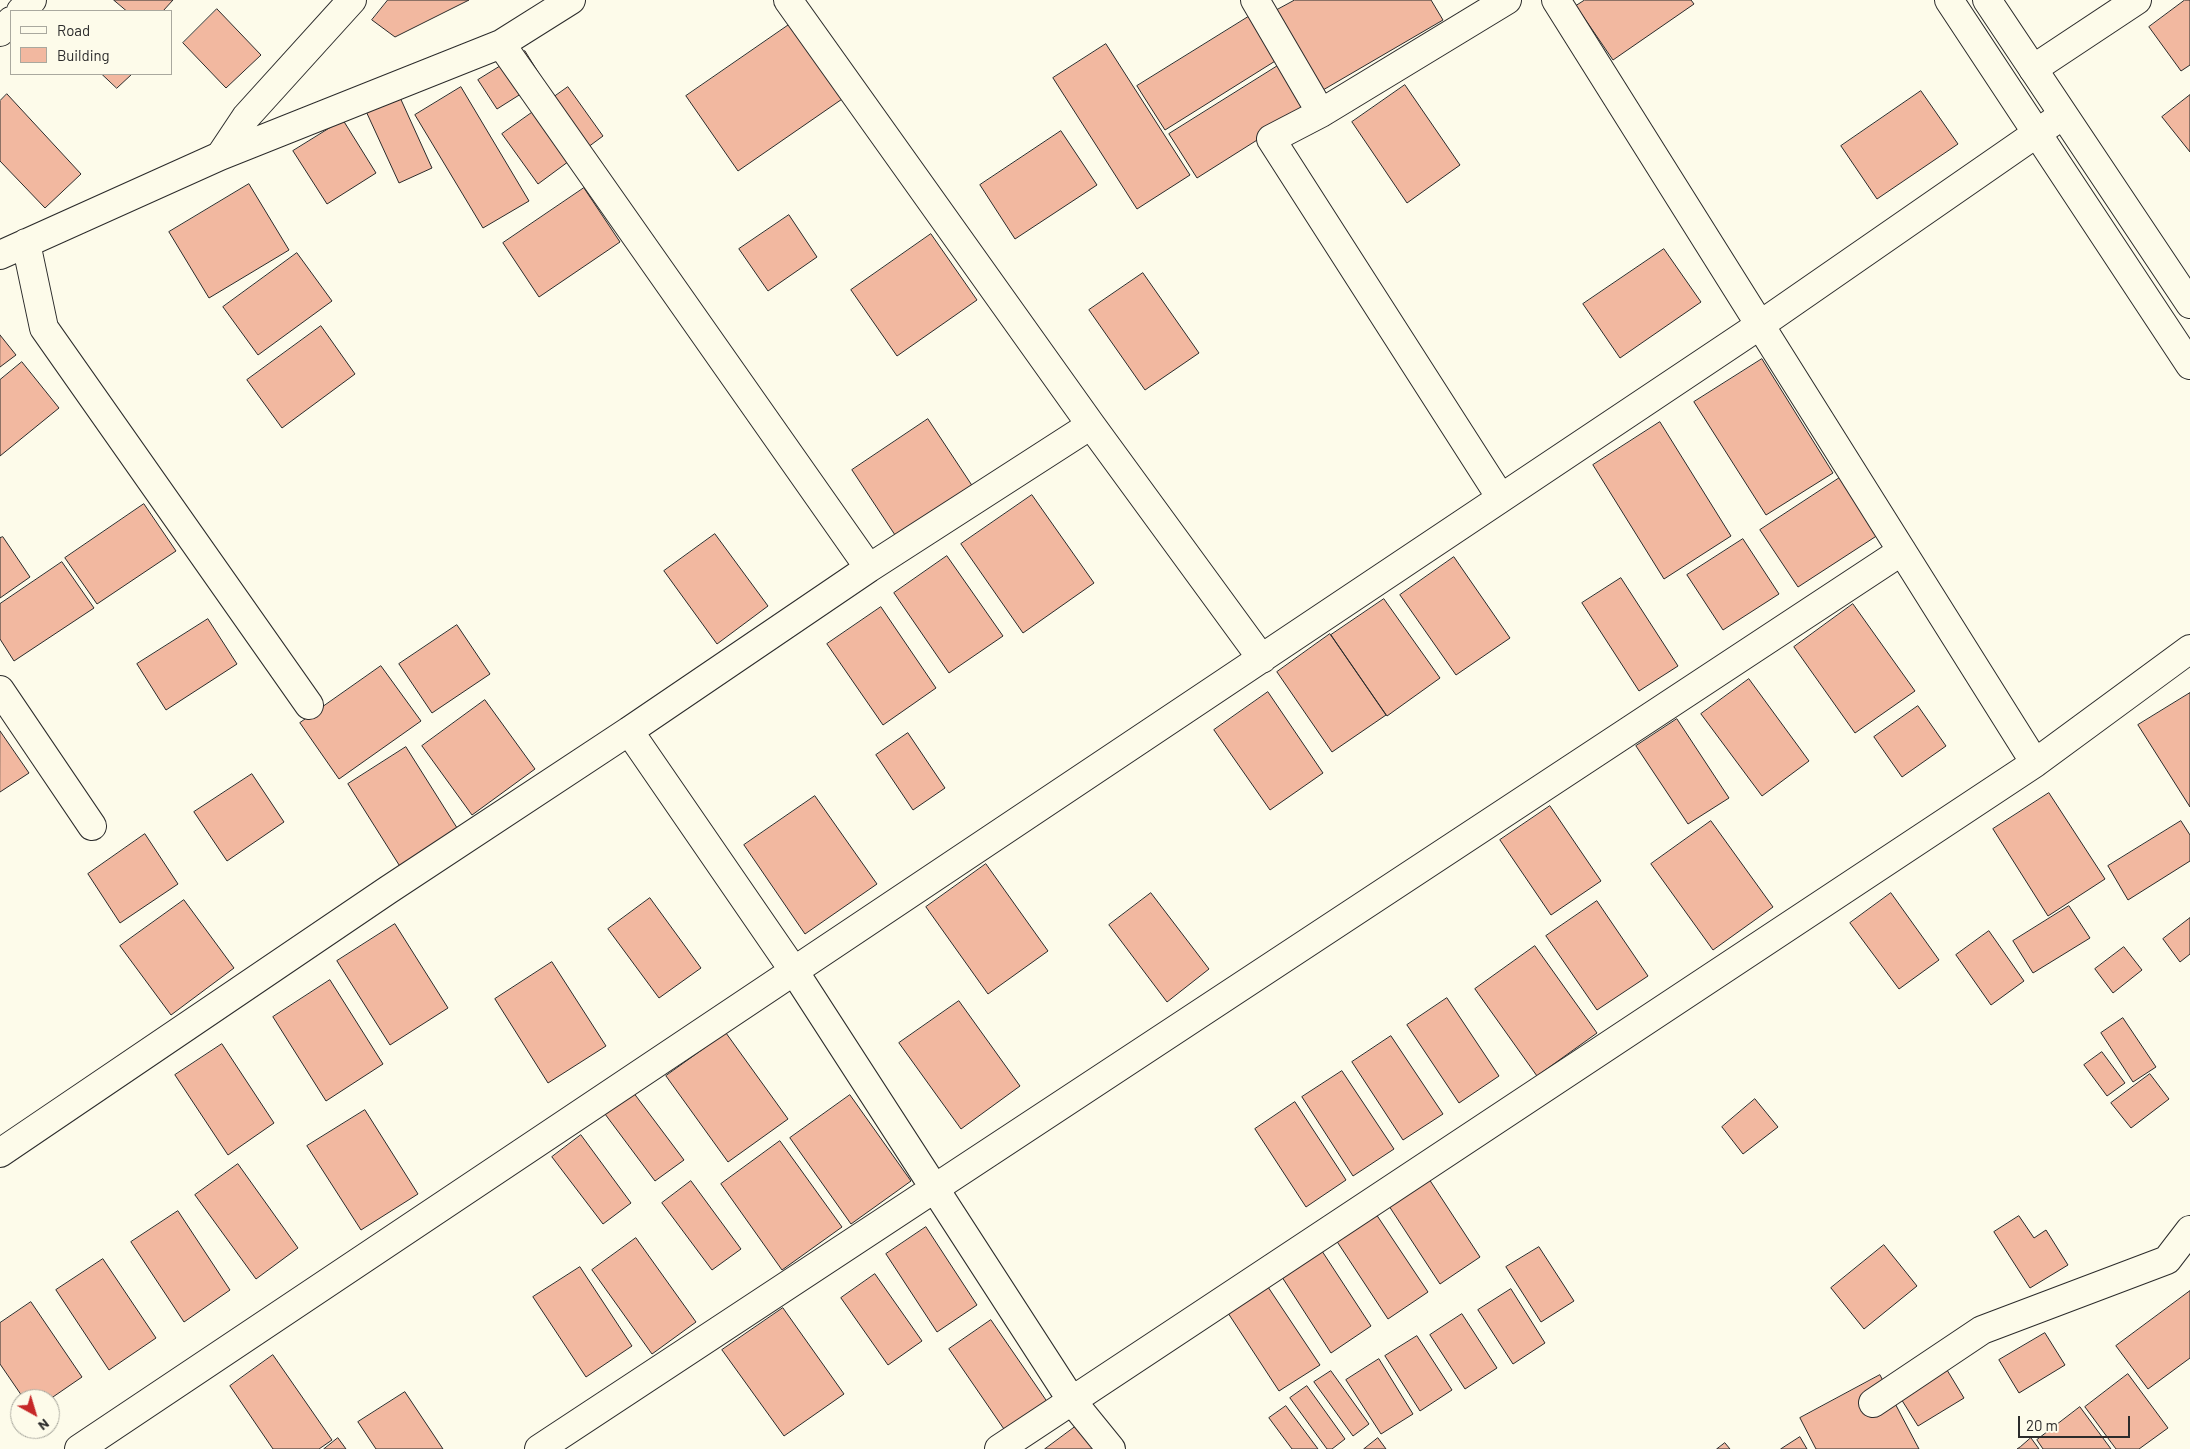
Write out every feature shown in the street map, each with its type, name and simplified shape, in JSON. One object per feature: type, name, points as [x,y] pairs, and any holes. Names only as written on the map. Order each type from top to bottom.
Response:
[{"type":"street","points":[[22,10],[32,0]]},
{"type":"street","points":[[220,156],[246,117],[352,0]]},
{"type":"street","points":[[0,255],[220,156],[501,44],[571,0]]},
{"type":"street","points":[[788,0],[1091,424],[1262,658]]},
{"type":"street","points":[[1255,0],[1321,113]]},
{"type":"street","points":[[1501,498],[1271,140],[1321,113],[1507,0]]},
{"type":"street","points":[[1556,0],[2035,763]]},
{"type":"street","points":[[1949,0],[2190,366]]},
{"type":"street","points":[[1987,0],[2190,304]]},
{"type":"street","points":[[2033,69],[2137,0]]},
{"type":"street","points":[[0,32],[10,22]]},
{"type":"street","points":[[501,44],[869,568]]},
{"type":"street","points":[[79,1449],[1760,325],[2063,115]]},
{"type":"street","points":[[26,243],[44,328],[309,705]]},
{"type":"street","points":[[0,1153],[372,901],[629,732],[869,568],[1091,424]]},
{"type":"street","points":[[539,1449],[1902,551]]},
{"type":"street","points":[[999,1449],[2035,763],[2190,649]]},
{"type":"street","points":[[0,690],[92,826]]},
{"type":"street","points":[[629,732],[794,971],[1072,1401],[1112,1449]]},
{"type":"street","points":[[1873,1403],[1982,1330],[2167,1260],[2190,1230]]},
{"type":"building","points":[[114,0],[173,0],[164,10],[126,10]]},
{"type":"building","points":[[388,0],[469,0],[395,37],[372,20]]},
{"type":"building","points":[[1295,0],[1431,0],[1443,20],[1323,90],[1277,10]]},
{"type":"building","points":[[1585,0],[1691,0],[1694,4],[1613,60],[1576,6]]},
{"type":"building","points":[[2185,0],[2190,0],[2190,65],[2181,71],[2149,27]]},
{"type":"building","points":[[217,9],[261,55],[226,88],[183,43]]},
{"type":"building","points":[[809,11],[861,86],[738,171],[686,96]]},
{"type":"building","points":[[1253,14],[1280,58],[1165,130],[1137,86]]},
{"type":"building","points":[[1106,44],[1190,175],[1137,209],[1053,78]]},
{"type":"building","points":[[525,51],[543,80],[497,109],[478,80]]},
{"type":"building","points":[[1284,62],[1311,106],[1197,178],[1169,134]]},
{"type":"building","points":[[103,75],[131,75],[117,88]]},
{"type":"building","points":[[1405,85],[1460,165],[1407,203],[1352,122]]},
{"type":"building","points":[[461,87],[529,201],[483,228],[415,115]]},
{"type":"building","points":[[568,87],[603,136],[538,184],[502,134]]},
{"type":"building","points":[[1921,91],[1958,144],[1877,199],[1841,146]]},
{"type":"building","points":[[398,93],[432,168],[399,183],[365,109]]},
{"type":"building","points":[[7,94],[81,174],[45,208],[0,161],[0,101]]},
{"type":"building","points":[[2190,95],[2190,152],[2162,117]]},
{"type":"building","points":[[343,120],[376,173],[327,204],[293,151]]},
{"type":"building","points":[[1061,131],[1097,185],[1015,239],[980,185]]},
{"type":"building","points":[[249,184],[289,250],[209,298],[169,232]]},
{"type":"building","points":[[584,188],[620,242],[539,297],[503,243]]},
{"type":"building","points":[[789,215],[817,257],[768,291],[739,249]]},
{"type":"building","points":[[931,234],[977,300],[897,356],[851,290]]},
{"type":"building","points":[[1664,249],[1701,302],[1620,358],[1583,304]]},
{"type":"building","points":[[297,253],[332,301],[258,355],[223,307]]},
{"type":"building","points":[[1143,273],[1199,353],[1145,390],[1089,310]]},
{"type":"building","points":[[321,326],[355,374],[282,428],[247,380]]},
{"type":"building","points":[[0,335],[16,355],[0,367]]},
{"type":"building","points":[[1762,359],[1833,473],[1766,515],[1694,402]]},
{"type":"building","points":[[22,362],[59,408],[0,456],[0,380]]},
{"type":"building","points":[[928,419],[975,490],[899,541],[852,470]]},
{"type":"building","points":[[1660,422],[1731,536],[1664,579],[1593,465]]},
{"type":"building","points":[[1841,477],[1878,535],[1798,587],[1760,530]]},
{"type":"building","points":[[1032,495],[1094,583],[1023,633],[961,544]]},
{"type":"building","points":[[144,504],[176,551],[97,604],[65,558]]},
{"type":"building","points":[[715,534],[768,606],[717,644],[664,571]]},
{"type":"building","points":[[3,537],[30,577],[0,598],[0,538]]},
{"type":"building","points":[[1743,539],[1779,594],[1723,630],[1687,575]]},
{"type":"building","points":[[947,556],[1003,636],[949,673],[894,593]]},
{"type":"building","points":[[1454,557],[1510,638],[1456,675],[1400,595]]},
{"type":"building","points":[[62,562],[94,608],[14,661],[0,639],[0,604]]},
{"type":"building","points":[[1621,578],[1678,666],[1639,691],[1582,603]]},
{"type":"building","points":[[1384,599],[1440,678],[1387,716],[1331,635]]},
{"type":"building","points":[[1853,604],[1915,691],[1855,733],[1794,647]]},
{"type":"building","points":[[881,607],[936,688],[883,725],[827,644]]},
{"type":"building","points":[[208,619],[237,664],[166,710],[137,664]]},
{"type":"building","points":[[457,625],[490,674],[432,713],[399,664]]},
{"type":"building","points":[[1330,634],[1386,715],[1332,752],[1277,672]]},
{"type":"building","points":[[381,666],[421,721],[339,779],[300,723]]},
{"type":"building","points":[[1749,679],[1809,761],[1762,796],[1701,714]]},
{"type":"building","points":[[1268,692],[1323,773],[1270,810],[1214,730]]},
{"type":"building","points":[[2190,693],[2190,807],[2138,725]]},
{"type":"building","points":[[485,700],[535,769],[472,815],[422,746]]},
{"type":"building","points":[[1918,706],[1946,746],[1902,777],[1874,737]]},
{"type":"building","points":[[1677,719],[1729,798],[1688,824],[1636,746]]},
{"type":"building","points":[[0,731],[29,773],[0,792]]},
{"type":"building","points":[[908,733],[945,788],[913,810],[876,755]]},
{"type":"building","points":[[406,747],[459,831],[401,868],[348,784]]},
{"type":"building","points":[[252,774],[284,822],[227,861],[194,812]]},
{"type":"building","points":[[2049,793],[2105,879],[2048,916],[1993,829]]},
{"type":"building","points":[[815,796],[877,884],[805,934],[744,845]]},
{"type":"building","points":[[1550,806],[1601,881],[1551,915],[1500,840]]},
{"type":"building","points":[[1711,821],[1773,907],[1713,950],[1651,864]]},
{"type":"building","points":[[2181,821],[2190,835],[2190,861],[2128,900],[2108,866]]},
{"type":"building","points":[[145,834],[178,884],[120,923],[88,874]]},
{"type":"building","points":[[986,864],[1048,951],[988,994],[926,907]]},
{"type":"building","points":[[1151,893],[1209,969],[1167,1002],[1109,925]]},
{"type":"building","points":[[1891,893],[1939,960],[1899,989],[1850,923]]},
{"type":"building","points":[[650,898],[701,968],[659,998],[608,929]]},
{"type":"building","points":[[184,900],[234,968],[171,1015],[120,946]]},
{"type":"building","points":[[1597,901],[1648,976],[1597,1010],[1546,936]]},
{"type":"building","points":[[2069,906],[2090,938],[2033,973],[2013,941]]},
{"type":"building","points":[[2190,918],[2190,954],[2180,962],[2163,939]]},
{"type":"building","points":[[395,924],[448,1008],[390,1045],[337,961]]},
{"type":"building","points":[[1989,931],[2024,981],[1991,1005],[1956,955]]},
{"type":"building","points":[[1535,946],[1597,1033],[1537,1076],[1475,989]]},
{"type":"building","points":[[2124,947],[2142,970],[2113,993],[2095,969]]},
{"type":"building","points":[[552,962],[606,1046],[548,1083],[495,999]]},
{"type":"building","points":[[330,980],[383,1064],[326,1101],[273,1017]]},
{"type":"building","points":[[1447,998],[1499,1076],[1459,1103],[1407,1025]]},
{"type":"building","points":[[959,1001],[1020,1086],[961,1129],[899,1043]]},
{"type":"building","points":[[2123,1018],[2156,1067],[2133,1082],[2101,1033]]},
{"type":"building","points":[[726,1033],[788,1119],[728,1162],[666,1076]]},
{"type":"building","points":[[1391,1036],[1443,1114],[1403,1140],[1352,1062]]},
{"type":"building","points":[[222,1044],[274,1123],[228,1155],[175,1075]]},
{"type":"building","points":[[2102,1052],[2125,1083],[2107,1096],[2084,1065]]},
{"type":"building","points":[[1342,1071],[1394,1149],[1353,1176],[1302,1097]]},
{"type":"building","points":[[2150,1074],[2169,1099],[2131,1128],[2111,1103]]},
{"type":"building","points":[[633,1092],[684,1160],[655,1181],[605,1114]]},
{"type":"building","points":[[850,1095],[911,1181],[851,1224],[790,1138]]},
{"type":"building","points":[[1755,1099],[1778,1127],[1743,1154],[1722,1127]]},
{"type":"building","points":[[1295,1102],[1346,1180],[1306,1207],[1255,1129]]},
{"type":"building","points":[[365,1110],[418,1194],[361,1230],[307,1146]]},
{"type":"building","points":[[581,1135],[631,1203],[603,1224],[552,1157]]},
{"type":"building","points":[[780,1141],[842,1227],[782,1270],[721,1184]]},
{"type":"building","points":[[238,1164],[298,1248],[256,1279],[195,1195]]},
{"type":"building","points":[[1429,1179],[1480,1257],[1440,1284],[1389,1206]]},
{"type":"building","points":[[691,1181],[741,1249],[712,1270],[662,1203]]},
{"type":"building","points":[[178,1211],[230,1290],[184,1322],[131,1242]]},
{"type":"building","points":[[1376,1214],[1428,1292],[1388,1319],[1336,1240]]},
{"type":"building","points":[[2019,1216],[2034,1238],[2046,1230],[2068,1265],[2030,1288],[1994,1232]]},
{"type":"building","points":[[926,1227],[977,1305],[937,1332],[886,1254]]},
{"type":"building","points":[[636,1238],[696,1322],[652,1354],[592,1270]]},
{"type":"building","points":[[1884,1245],[1917,1286],[1864,1329],[1831,1288]]},
{"type":"building","points":[[1539,1247],[1574,1301],[1541,1322],[1506,1267]]},
{"type":"building","points":[[1320,1248],[1371,1326],[1331,1353],[1280,1274]]},
{"type":"building","points":[[103,1259],[156,1338],[109,1370],[56,1290]]},
{"type":"building","points":[[580,1267],[632,1346],[586,1377],[533,1297]]},
{"type":"building","points":[[875,1274],[922,1341],[888,1365],[841,1298]]},
{"type":"building","points":[[1268,1287],[1320,1365],[1279,1391],[1228,1313]]},
{"type":"building","points":[[1511,1289],[1545,1343],[1513,1364],[1478,1310]]},
{"type":"building","points":[[2190,1291],[2190,1358],[2148,1389],[2116,1346]]},
{"type":"building","points":[[31,1302],[82,1377],[60,1392],[60,1389],[17,1389],[0,1364],[0,1323]]},
{"type":"building","points":[[783,1308],[844,1394],[784,1436],[722,1350]]},
{"type":"building","points":[[1462,1314],[1497,1368],[1465,1389],[1430,1335]]},
{"type":"building","points":[[991,1320],[1048,1403],[1006,1432],[949,1349]]},
{"type":"building","points":[[2045,1333],[2065,1365],[2019,1393],[1999,1360]]},
{"type":"building","points":[[1417,1336],[1452,1390],[1420,1411],[1385,1356]]},
{"type":"building","points":[[273,1355],[332,1440],[319,1449],[273,1449],[230,1386]]},
{"type":"building","points":[[1379,1359],[1413,1414],[1381,1434],[1346,1380]]},
{"type":"building","points":[[1944,1365],[1964,1398],[1918,1426],[1898,1394]]},
{"type":"building","points":[[1331,1371],[1369,1424],[1353,1436],[1314,1382]]},
{"type":"building","points":[[2128,1374],[2168,1428],[2139,1449],[2116,1449],[2085,1407]]},
{"type":"building","points":[[1880,1375],[1919,1449],[1816,1449],[1800,1418]]},
{"type":"building","points":[[1307,1386],[1345,1439],[1332,1449],[1327,1449],[1290,1398]]},
{"type":"building","points":[[405,1392],[443,1449],[376,1449],[358,1422]]},
{"type":"building","points":[[1286,1406],[1318,1449],[1292,1449],[1269,1418]]},
{"type":"building","points":[[2080,1407],[2111,1449],[2043,1449],[2037,1440]]},
{"type":"building","points":[[1079,1424],[1097,1449],[1045,1449]]},
{"type":"building","points":[[1800,1437],[1807,1449],[1781,1449]]},
{"type":"building","points":[[338,1438],[346,1449],[324,1449]]},
{"type":"building","points":[[1378,1438],[1386,1449],[1364,1449]]},
{"type":"building","points":[[2031,1438],[2039,1449],[2017,1449],[2020,1447]]},
{"type":"building","points":[[1725,1443],[1730,1449],[1717,1449]]}]
